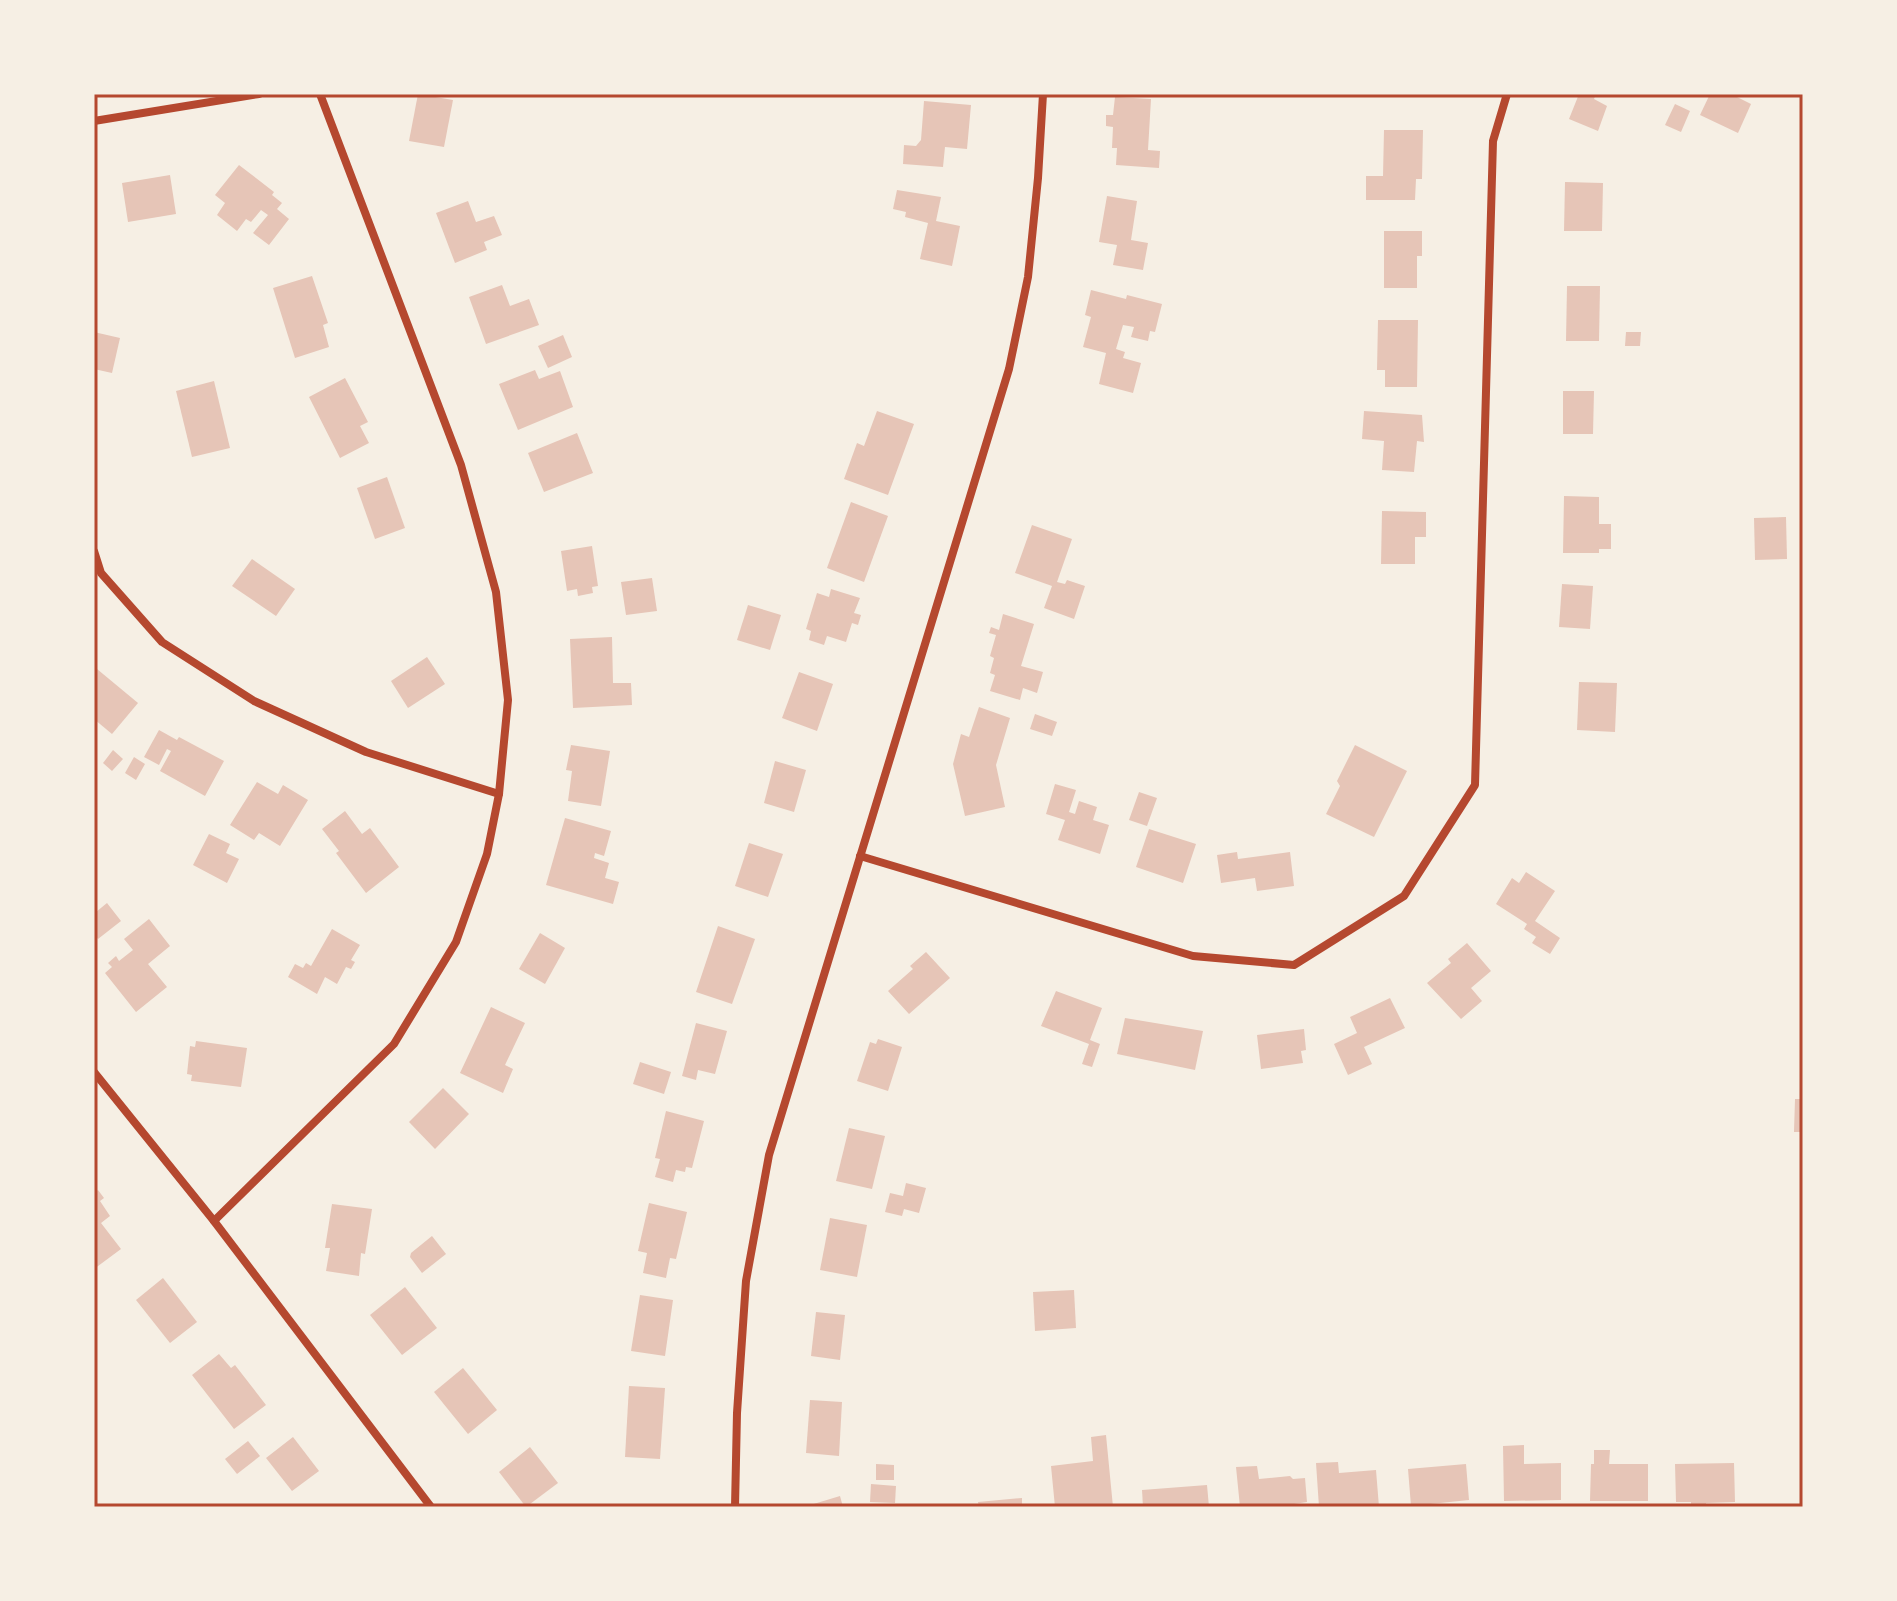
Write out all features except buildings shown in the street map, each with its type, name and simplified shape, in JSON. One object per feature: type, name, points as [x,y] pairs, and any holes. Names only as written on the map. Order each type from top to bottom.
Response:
[{"type":"street","points":[[94,121],[259,94]]},
{"type":"street","points":[[214,1221],[394,1044],[456,942],[487,854],[499,794],[508,700],[496,592],[461,465],[320,94]]},
{"type":"street","points":[[735,1507],[737,1413],[746,1281],[769,1155],[1009,369],[1028,277],[1043,94]]},
{"type":"street","points":[[860,856],[1193,956],[1294,965],[1404,896],[1475,785],[1493,141],[1507,94]]},
{"type":"street","points":[[94,551],[101,573],[162,642],[254,701],[366,752],[499,794]]},
{"type":"street","points":[[94,1072],[214,1221],[431,1507]]}]
